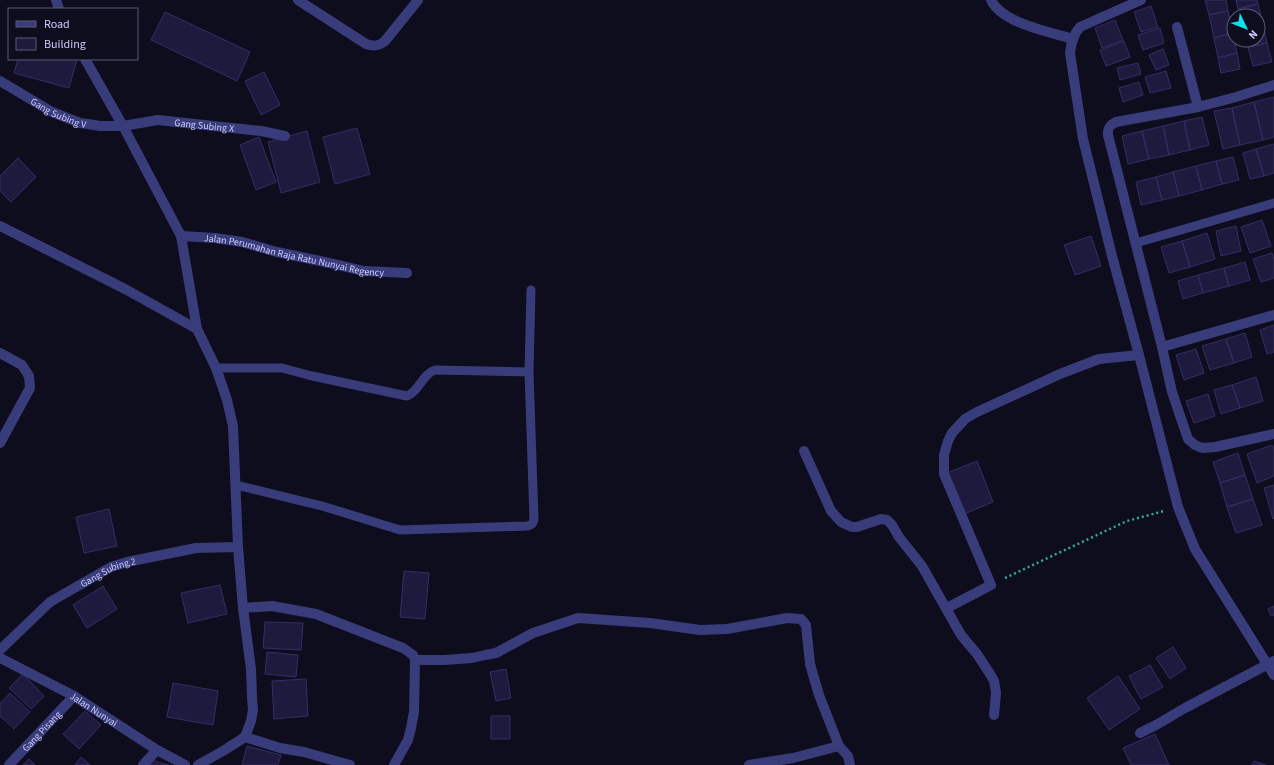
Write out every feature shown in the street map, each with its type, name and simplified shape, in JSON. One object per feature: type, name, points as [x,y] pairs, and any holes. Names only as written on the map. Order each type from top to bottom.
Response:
[{"type":"street","points":[[298,0],[366,44],[372,46],[385,42],[418,0]]},
{"type":"street","points":[[990,0],[1008,17],[1029,26],[1073,39]]},
{"type":"street","points":[[1141,0],[1080,27],[1075,33],[1070,53],[1083,139],[1178,507],[1195,549],[1271,663],[1274,675]]},
{"type":"street","points":[[1177,27],[1198,107]]},
{"type":"street","points":[[86,60],[123,126],[181,236],[197,329],[216,368],[234,426],[238,547],[243,608],[251,669],[253,710],[251,721],[245,737],[198,765]]},
{"type":"street","name":"Gang Subing V","points":[[0,82],[52,112],[80,122],[100,126],[123,126]]},
{"type":"street","points":[[1274,85],[1198,107],[1116,122],[1108,128],[1108,135],[1172,392],[1188,439],[1195,445],[1202,448],[1215,447],[1274,434]]},
{"type":"street","name":"Gang Subing X","points":[[123,126],[158,120],[260,130],[285,136]]},
{"type":"street","points":[[0,226],[125,289],[197,329]]},
{"type":"street","name":"Jalan Perumahan Raja Ratu Nunyai Regency","points":[[181,236],[215,238],[242,242],[277,252],[364,271],[407,274]]},
{"type":"street","points":[[1162,347],[1274,315]]},
{"type":"street","points":[[0,353],[22,365],[29,376],[30,388],[0,443]]},
{"type":"street","points":[[947,608],[991,585],[944,474],[945,449],[952,433],[965,419],[977,412],[1060,374],[1099,359],[1139,355]]},
{"type":"street","points":[[804,451],[831,511],[842,522],[852,527],[857,527],[881,519],[890,521],[899,538],[922,566],[961,635],[985,665],[994,681],[996,693],[994,715]]},
{"type":"street","name":"Gang Subing 2","points":[[0,650],[50,602],[111,567],[127,562],[196,548],[238,547]]},
{"type":"street","points":[[243,608],[272,606],[316,614],[404,648],[413,655],[416,660],[414,712],[408,740],[394,765]]},
{"type":"street","points":[[416,660],[444,660],[485,656],[533,633],[578,618],[650,623],[700,630],[727,629],[787,618],[801,619],[806,625],[810,664],[817,689],[839,746],[848,756],[850,765]]},
{"type":"street","name":"Jalan Nunyai","points":[[0,658],[74,696],[157,750],[185,765]]},
{"type":"street","points":[[1140,733],[1271,663]]},
{"type":"street","name":"Gang Pisang","points":[[9,765],[74,696]]},
{"type":"street","points":[[245,737],[280,748],[304,752],[350,765]]},
{"type":"street","points":[[749,765],[793,758],[839,746]]},
{"type":"street","points":[[143,765],[157,750]]},
{"type":"lane","points":[[1136,243],[1274,203]]},
{"type":"lane","points":[[236,485],[322,506],[400,530],[528,526],[532,524],[534,520],[529,372],[531,290]]},
{"type":"lane","points":[[216,368],[282,368],[312,376],[407,396],[412,394],[429,373],[435,370],[529,372]]},
{"type":"path","points":[[991,585],[1128,521],[1178,507]]},
{"type":"building","points":[[1205,0],[1226,0],[1227,8],[1226,8],[1226,11],[1209,15]]},
{"type":"building","points":[[1236,0],[1257,0],[1258,4],[1238,8]]},
{"type":"building","points":[[1258,4],[1259,8],[1242,8]]},
{"type":"building","points":[[1151,6],[1158,27],[1141,32],[1134,12]]},
{"type":"building","points":[[1226,11],[1226,35],[1214,38],[1209,15]]},
{"type":"building","points":[[165,12],[250,52],[237,81],[151,40]]},
{"type":"building","points":[[1115,20],[1123,40],[1102,48],[1095,28]]},
{"type":"building","points":[[1160,28],[1164,43],[1143,50],[1138,35]]},
{"type":"building","points":[[1226,35],[1226,48],[1236,48],[1237,53],[1218,58],[1214,38]]},
{"type":"building","points":[[1124,41],[1130,57],[1106,66],[1100,50]]},
{"type":"building","points":[[1266,43],[1272,62],[1253,66],[1248,48],[1266,48]]},
{"type":"building","points":[[1163,49],[1169,65],[1156,70],[1149,55]]},
{"type":"building","points":[[1237,53],[1240,69],[1221,73],[1218,58]]},
{"type":"building","points":[[18,60],[77,60],[69,88],[14,73]]},
{"type":"building","points":[[1138,63],[1141,74],[1120,80],[1117,68]]},
{"type":"building","points":[[1166,71],[1171,88],[1150,93],[1145,77]]},
{"type":"building","points":[[264,72],[280,105],[261,115],[245,81]]},
{"type":"building","points":[[1139,82],[1143,95],[1123,102],[1119,88]]},
{"type":"building","points":[[1274,97],[1274,137],[1263,140],[1254,102]]},
{"type":"building","points":[[1254,102],[1263,140],[1240,145],[1232,108]]},
{"type":"building","points":[[1232,108],[1240,145],[1223,149],[1214,111]]},
{"type":"building","points":[[1202,117],[1209,145],[1190,150],[1184,121]]},
{"type":"building","points":[[1184,121],[1190,150],[1169,155],[1163,126]]},
{"type":"building","points":[[1163,126],[1169,155],[1149,159],[1142,131]]},
{"type":"building","points":[[357,128],[370,174],[335,184],[323,137]]},
{"type":"building","points":[[307,131],[320,182],[281,193],[268,142]]},
{"type":"building","points":[[1142,131],[1149,159],[1128,164],[1122,136]]},
{"type":"building","points":[[259,137],[276,182],[256,190],[240,145]]},
{"type":"building","points":[[1274,144],[1274,173],[1264,176],[1256,149]]},
{"type":"building","points":[[1256,149],[1264,176],[1250,179],[1243,153]]},
{"type":"building","points":[[1233,157],[1239,180],[1222,184],[1216,161]]},
{"type":"building","points":[[18,158],[36,177],[11,202],[0,191],[0,176]]},
{"type":"building","points":[[1216,161],[1222,184],[1202,190],[1196,166]]},
{"type":"building","points":[[1196,166],[1202,190],[1179,196],[1173,172]]},
{"type":"building","points":[[1173,172],[1179,196],[1162,200],[1156,177]]},
{"type":"building","points":[[1156,177],[1162,200],[1141,205],[1136,182]]},
{"type":"building","points":[[1262,220],[1271,246],[1250,253],[1241,227]]},
{"type":"building","points":[[1236,226],[1241,251],[1221,256],[1216,231]]},
{"type":"building","points":[[1207,233],[1215,259],[1190,267],[1182,241]]},
{"type":"building","points":[[1091,236],[1101,266],[1075,275],[1064,245]]},
{"type":"building","points":[[1182,241],[1190,267],[1169,273],[1161,247]]},
{"type":"building","points":[[1272,253],[1274,259],[1274,278],[1261,282],[1253,259]]},
{"type":"building","points":[[1245,262],[1250,280],[1229,286],[1224,268]]},
{"type":"building","points":[[1224,268],[1229,286],[1203,293],[1198,275]]},
{"type":"building","points":[[1198,275],[1203,293],[1183,299],[1178,281]]},
{"type":"building","points":[[1274,325],[1274,352],[1267,354],[1260,330]]},
{"type":"building","points":[[1245,333],[1252,357],[1234,363],[1226,339]]},
{"type":"building","points":[[1226,339],[1234,363],[1210,370],[1202,346]]},
{"type":"building","points":[[1196,349],[1204,373],[1184,380],[1176,355]]},
{"type":"building","points":[[1256,377],[1263,401],[1240,408],[1232,385]]},
{"type":"building","points":[[1232,385],[1240,408],[1221,414],[1214,390]]},
{"type":"building","points":[[1208,394],[1215,416],[1194,423],[1186,401]]},
{"type":"building","points":[[1272,445],[1274,449],[1274,476],[1257,483],[1247,454]]},
{"type":"building","points":[[1238,453],[1245,475],[1220,483],[1213,462]]},
{"type":"building","points":[[977,461],[993,502],[964,514],[947,473]]},
{"type":"building","points":[[1245,475],[1253,499],[1227,507],[1220,483]]},
{"type":"building","points":[[1274,485],[1274,518],[1273,519],[1264,488]]},
{"type":"building","points":[[1253,499],[1262,525],[1236,533],[1227,507]]},
{"type":"building","points":[[109,509],[117,546],[84,553],[76,517]]},
{"type":"building","points":[[404,571],[429,573],[425,619],[400,617]]},
{"type":"building","points":[[220,585],[227,614],[188,623],[181,593]]},
{"type":"building","points":[[103,586],[117,609],[87,628],[73,605]]},
{"type":"building","points":[[1274,606],[1274,615],[1271,616],[1268,609]]},
{"type":"building","points":[[265,622],[303,623],[301,650],[263,648]]},
{"type":"building","points":[[1173,647],[1186,668],[1170,679],[1156,658]]},
{"type":"building","points":[[267,652],[298,655],[296,677],[265,674]]},
{"type":"building","points":[[1150,665],[1163,687],[1141,699],[1129,676]]},
{"type":"building","points":[[506,669],[511,698],[496,701],[490,672]]},
{"type":"building","points":[[23,674],[44,696],[31,709],[9,688]]},
{"type":"building","points":[[1118,676],[1140,709],[1109,730],[1087,698]]},
{"type":"building","points":[[306,679],[308,716],[274,719],[272,681]]},
{"type":"building","points":[[173,683],[218,691],[213,725],[167,717]]},
{"type":"building","points":[[10,693],[30,712],[14,729],[0,716],[0,704]]},
{"type":"building","points":[[85,711],[101,725],[79,749],[63,734]]},
{"type":"building","points":[[491,716],[510,716],[510,739],[491,739]]},
{"type":"building","points":[[1155,734],[1169,765],[1131,765],[1123,748]]},
{"type":"building","points":[[247,746],[281,755],[278,765],[242,765]]},
{"type":"building","points":[[81,757],[90,765],[75,765]]},
{"type":"building","points":[[29,759],[35,765],[23,765]]},
{"type":"building","points":[[151,760],[169,765],[150,765]]},
{"type":"building","points":[[1254,761],[1266,765],[1252,765]]}]
